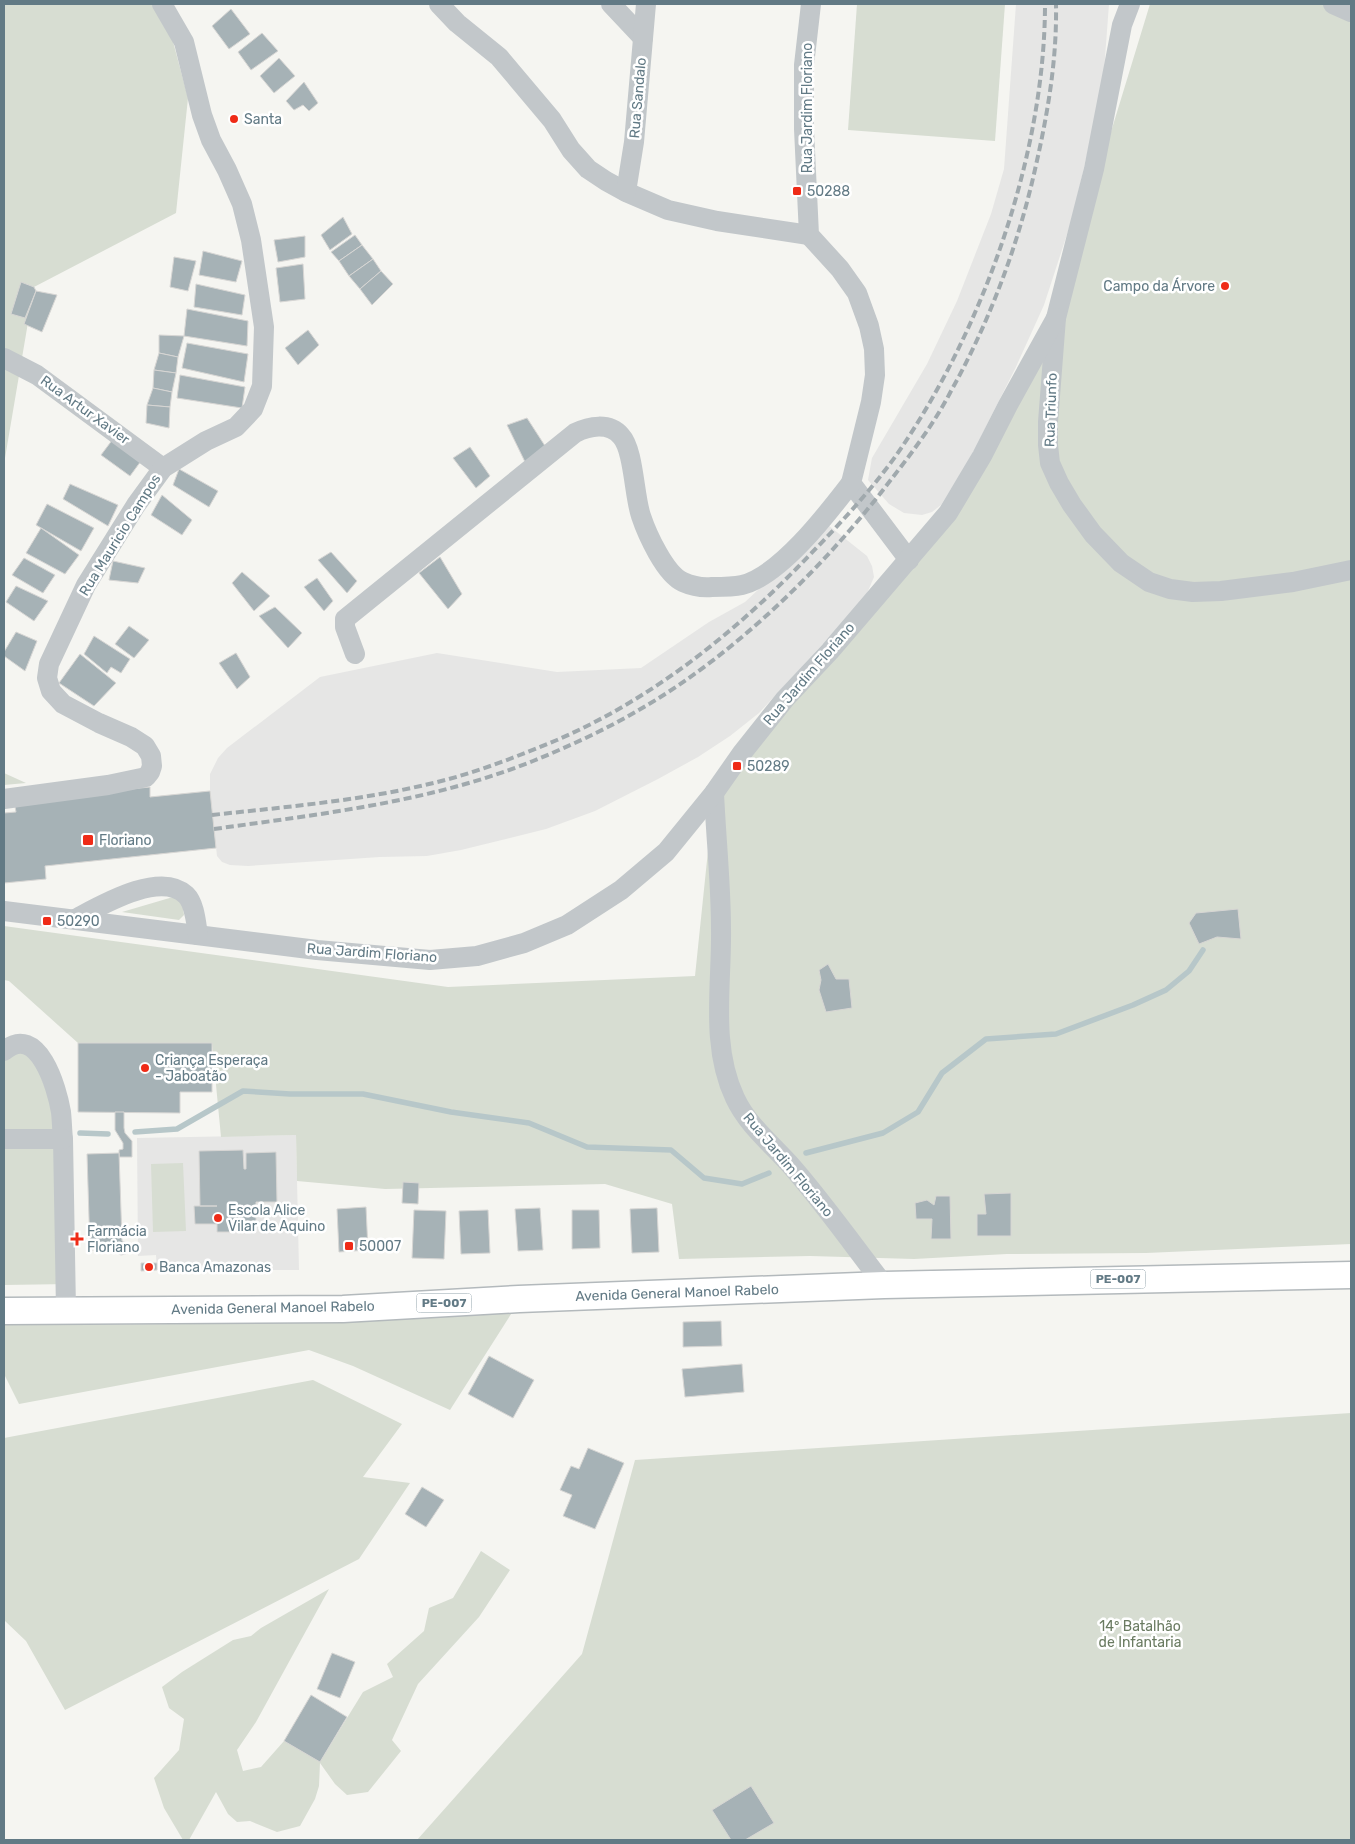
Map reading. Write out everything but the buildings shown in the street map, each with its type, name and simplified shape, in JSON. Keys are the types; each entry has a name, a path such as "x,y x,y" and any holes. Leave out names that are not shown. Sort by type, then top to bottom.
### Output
{"main road":[{"name":"Avenida General Manoel Rabelo","path":"4,1311 343,1309 519,1299 884,1284 1351,1275"}],"street":[{"name":"Rua Mauricio Campos","path":"4,799 108,785 146,777 150,772 152,766 151,756 145,746 131,737 99,723 64,704 51,691 47,678 49,664 86,585 136,505 163,468 206,441 236,427 253,409 262,386 264,327 251,240 242,204 211,140 202,115 184,42 162,4"},
{"path":"355,654 345,627 345,618 575,433 586,428 600,426 612,429 621,436 626,447 641,515 665,565 681,581 700,588 744,584 765,573 793,551 851,483 871,402 875,375 874,349 869,326 857,293 840,269 809,235 717,221 668,210 626,192 588,168 571,150 552,120 529,91 499,57 457,23 439,4"},
{"path":"611,4 643,38"},
{"name":"Rua Sandalo","path":"626,192 633,150 646,4"},
{"name":"Rua Jardim Floriano","path":"809,235 804,120 804,64 811,4"},
{"name":"Rua Triunfo","path":"1130,4 1122,25 1094,168 1056,318 1048,422 1050,463 1072,505 1093,534 1121,562 1149,582 1170,589 1193,592 1256,587 1351,570"},
{"path":"1333,4 1351,12"},
{"name":"Rua Jardim Floriano","path":"4,911 375,956 430,960 477,956 524,943 567,925 622,890 666,852 714,793 742,753 785,699 830,651 948,513 982,456 1056,318"},
{"name":"Rua Artur Xavier","path":"4,358 37,375 163,468"},
{"path":"851,483 909,560"},
{"name":"Rua Jardim Floriano","path":"714,793 721,928 719,1004 721,1038 726,1071 735,1099 750,1122 792,1167 884,1284"},
{"path":"75,919 147,887 169,887 186,895 193,911 198,935"},
{"path":"4,1051 12,1045 25,1044 32,1047 42,1059 58,1096 63,1139 66,1310"},
{"path":"4,1139 63,1139"}],"shaded area":[{"path":"1016,4 1109,4 1104,71 1092,133 1072,219 1044,305 1015,369 969,460 941,505 932,512 922,515 904,513 889,504 868,480 872,458 927,364 957,301 991,214 1004,169"},
{"path":"828,525 867,556 872,566 874,577 865,598 759,713 730,736 698,757 658,779 595,811 546,829 461,850 427,856 380,857 248,866 230,865 222,862 217,856 210,774 218,758 227,748 320,677 437,653 557,672 641,668 709,622 745,602"},
{"name":"Escola Alice Vilar de Aquino","path":"296,1135 299,1270 157,1270 156,1255 138,1256 137,1138"}],"green space":[{"path":"4,4 163,4 188,98 176,213 34,287 4,464"},
{"path":"857,4 1005,4 995,141 848,130"},
{"path":"1150,4 1331,4 1351,23 1351,1244 1146,1253 1007,1254 914,1259 810,1256 679,1259 672,1204 605,1184 385,1189 297,1181 296,1135 221,1137 212,1043 78,1043 9,981 4,980 4,926 448,987 695,976 714,793 970,476 1067,276"},
{"path":"4,773 26,783 4,785"},
{"path":"173,897 182,902 184,915 179,920 122,912"},
{"path":"29,1046 65,1139 69,1284 4,1285 4,1053"},
{"path":"183,1163 186,1231 153,1232 151,1164"},
{"path":"513,1311 450,1410 353,1366 309,1350 19,1404 4,1374 4,1325 323,1321 450,1316"},
{"path":"313,1380 402,1424 363,1477 410,1483 359,1559 65,1710 26,1641 4,1618 4,1438"},
{"name":"14° Batalhão de Infantaria","path":"1351,1413 1351,1840 417,1840 582,1654 635,1460"},
{"path":"481,1551 510,1570 479,1617 418,1684 392,1740 401,1751 368,1792 347,1795 335,1784 320,1763 319,1786 315,1799 300,1826 277,1832 250,1821 237,1822 228,1814 216,1792 189,1840 183,1840 164,1808 154,1778 179,1750 184,1719 169,1708 162,1687 233,1640 251,1636 261,1628 329,1589 256,1722 237,1750 243,1771 261,1767 284,1741 320,1762 363,1692 393,1677 387,1664 424,1631 429,1608 453,1598"}],"waterway":[{"path":"806,1153 883,1133 918,1112 942,1073 986,1039 1056,1034 1133,1005 1166,990 1189,971 1203,950"},
{"path":"135,1132 177,1129 243,1091 290,1094 363,1094 451,1112 529,1123 587,1147 671,1150 704,1178 742,1184 769,1173"},
{"path":"80,1133 108,1134"}],"railway":[{"path":"212,815 321,803 402,790 494,765 557,740 623,706 685,666 743,619 797,568 860,500 895,457 926,408 955,355 981,299 1003,241 1034,121 1042,62 1045,4"},
{"path":"214,829 335,812 415,797 455,787 533,761 617,722 679,685 747,633 779,604 840,541 909,457 945,402 991,309 1012,252 1036,165 1051,85 1055,45 1056,4"}],"place":[{"name":"Santa","path":"234,119"},
{"name":"50288","path":"797,191"},
{"name":"Campo da Árvore","path":"1225,286"},
{"name":"50289","path":"737,766"},
{"name":"Floriano","path":"88,840"},
{"name":"50290","path":"47,921"},
{"name":"Criança Esperaça - Jaboatão","path":"145,1068"},
{"name":"Escola Alice Vilar de Aquino","path":"218,1218"},
{"name":"Farmácia Floriano","path":"77,1239"},
{"name":"50007","path":"349,1246"},
{"name":"Banca Amazonas","path":"149,1267"}]}
